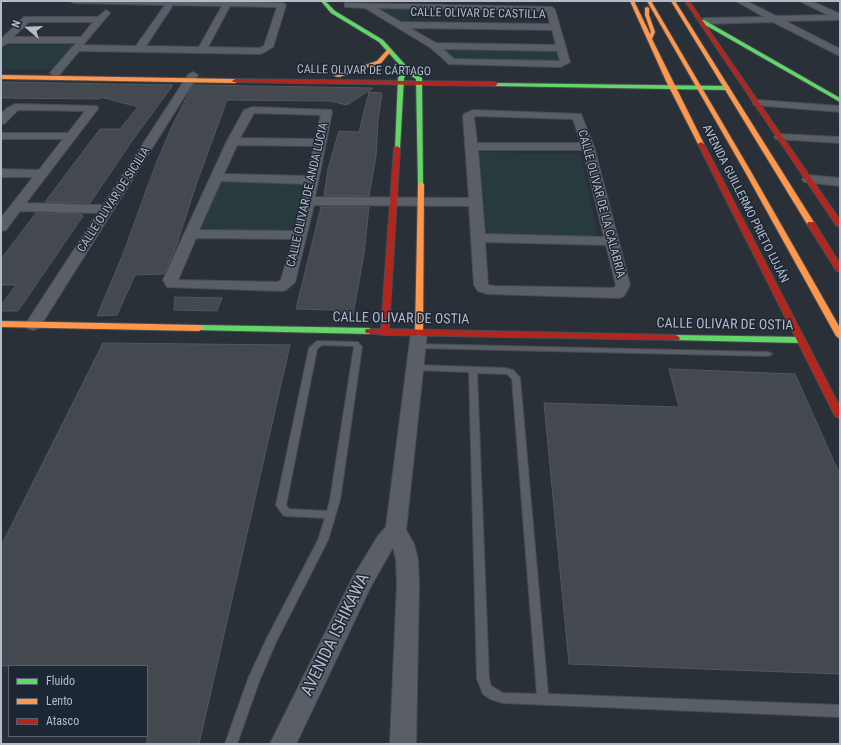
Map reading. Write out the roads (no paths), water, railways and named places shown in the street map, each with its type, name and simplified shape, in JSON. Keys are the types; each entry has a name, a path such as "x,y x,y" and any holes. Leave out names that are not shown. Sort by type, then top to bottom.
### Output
{"street":[{"path":"74,1 282,5 268,47 256,51 76,48"},
{"path":"55,73 116,1"},
{"path":"323,1 333,12 381,41 406,70 419,81 421,199 417,350 396,530 403,544 407,560 408,584 402,744"},
{"name":"AVENIDA GUILLERMO PRIETO LUJÁN","path":"632,1 671,85 840,416"},
{"path":"649,1 647,15 653,32 650,39"},
{"name":"AVENIDA GUILLERMO PRIETO LUJÁN","path":"649,1 699,85 840,336"},
{"path":"673,1 840,270"},
{"path":"687,1 840,224"},
{"path":"740,1 840,54"},
{"path":"804,1 840,17"},
{"path":"139,49 171,3"},
{"path":"202,50 228,3"},
{"path":"348,5 546,8 551,10 565,62 563,64 452,62 434,46 366,6"},
{"path":"700,46 697,26 702,21 840,17"},
{"path":"3,42 27,19 101,20"},
{"path":"702,21 840,100"},
{"name":"CALLE OLIVAR DE CASTILLA","path":"399,25 556,27"},
{"path":"3,42 84,40"},
{"path":"434,46 562,48"},
{"path":"336,77 354,72 379,62 386,57 390,50"},
{"path":"513,64 515,82"},
{"path":"524,64 526,82"},
{"path":"386,332 401,81 406,70"},
{"name":"CALLE OLIVAR DE CÁRTAGO","path":"1,72 192,77 725,86"},
{"name":"CALLE OLIVAR DE CÁRTAGO","path":"1,77 336,77 401,81"},
{"name":"CALLE OLIVAR DE SICILIA","path":"33,325 192,77"},
{"path":"758,103 840,109"},
{"path":"1,121 11,110 16,107 93,108 1,227"},
{"name":"CALLE OLIVAR DE ANDA LUCIA","path":"253,110 326,111 301,235 288,282 284,286 172,284 170,280 233,142 248,112 253,110"},
{"name":"CALLE OLIVAR DE LA CALABRIA","path":"473,113 575,116 588,147 623,285 619,293 487,290 481,285 474,199 472,146 468,116 473,113"},
{"path":"1,136 72,136"},
{"path":"780,137 840,140"},
{"path":"233,142 320,143"},
{"path":"472,146 588,147"},
{"path":"1,173 43,174"},
{"path":"217,177 313,180"},
{"path":"808,179 840,182"},
{"path":"309,198 474,199"},
{"path":"20,203 111,205"},
{"path":"191,234 301,235"},
{"path":"478,238 612,241"},
{"name":"CALLE OLIVAR DE OSTIA","path":"1,324 386,332 417,350 800,340"},
{"name":"AVENIDA ISHIKAWA","path":"283,744 367,572 385,542 396,530"}],"lane":[{"path":"231,744 254,679 271,640 323,540 331,515 335,500 358,347 355,344 320,343 313,348 281,506 286,512 331,515"},
{"path":"417,350 768,354"},
{"path":"417,350 473,369 510,372 516,378 543,700"},
{"path":"473,369 483,679 487,690 494,695 503,698 840,711"}]}
